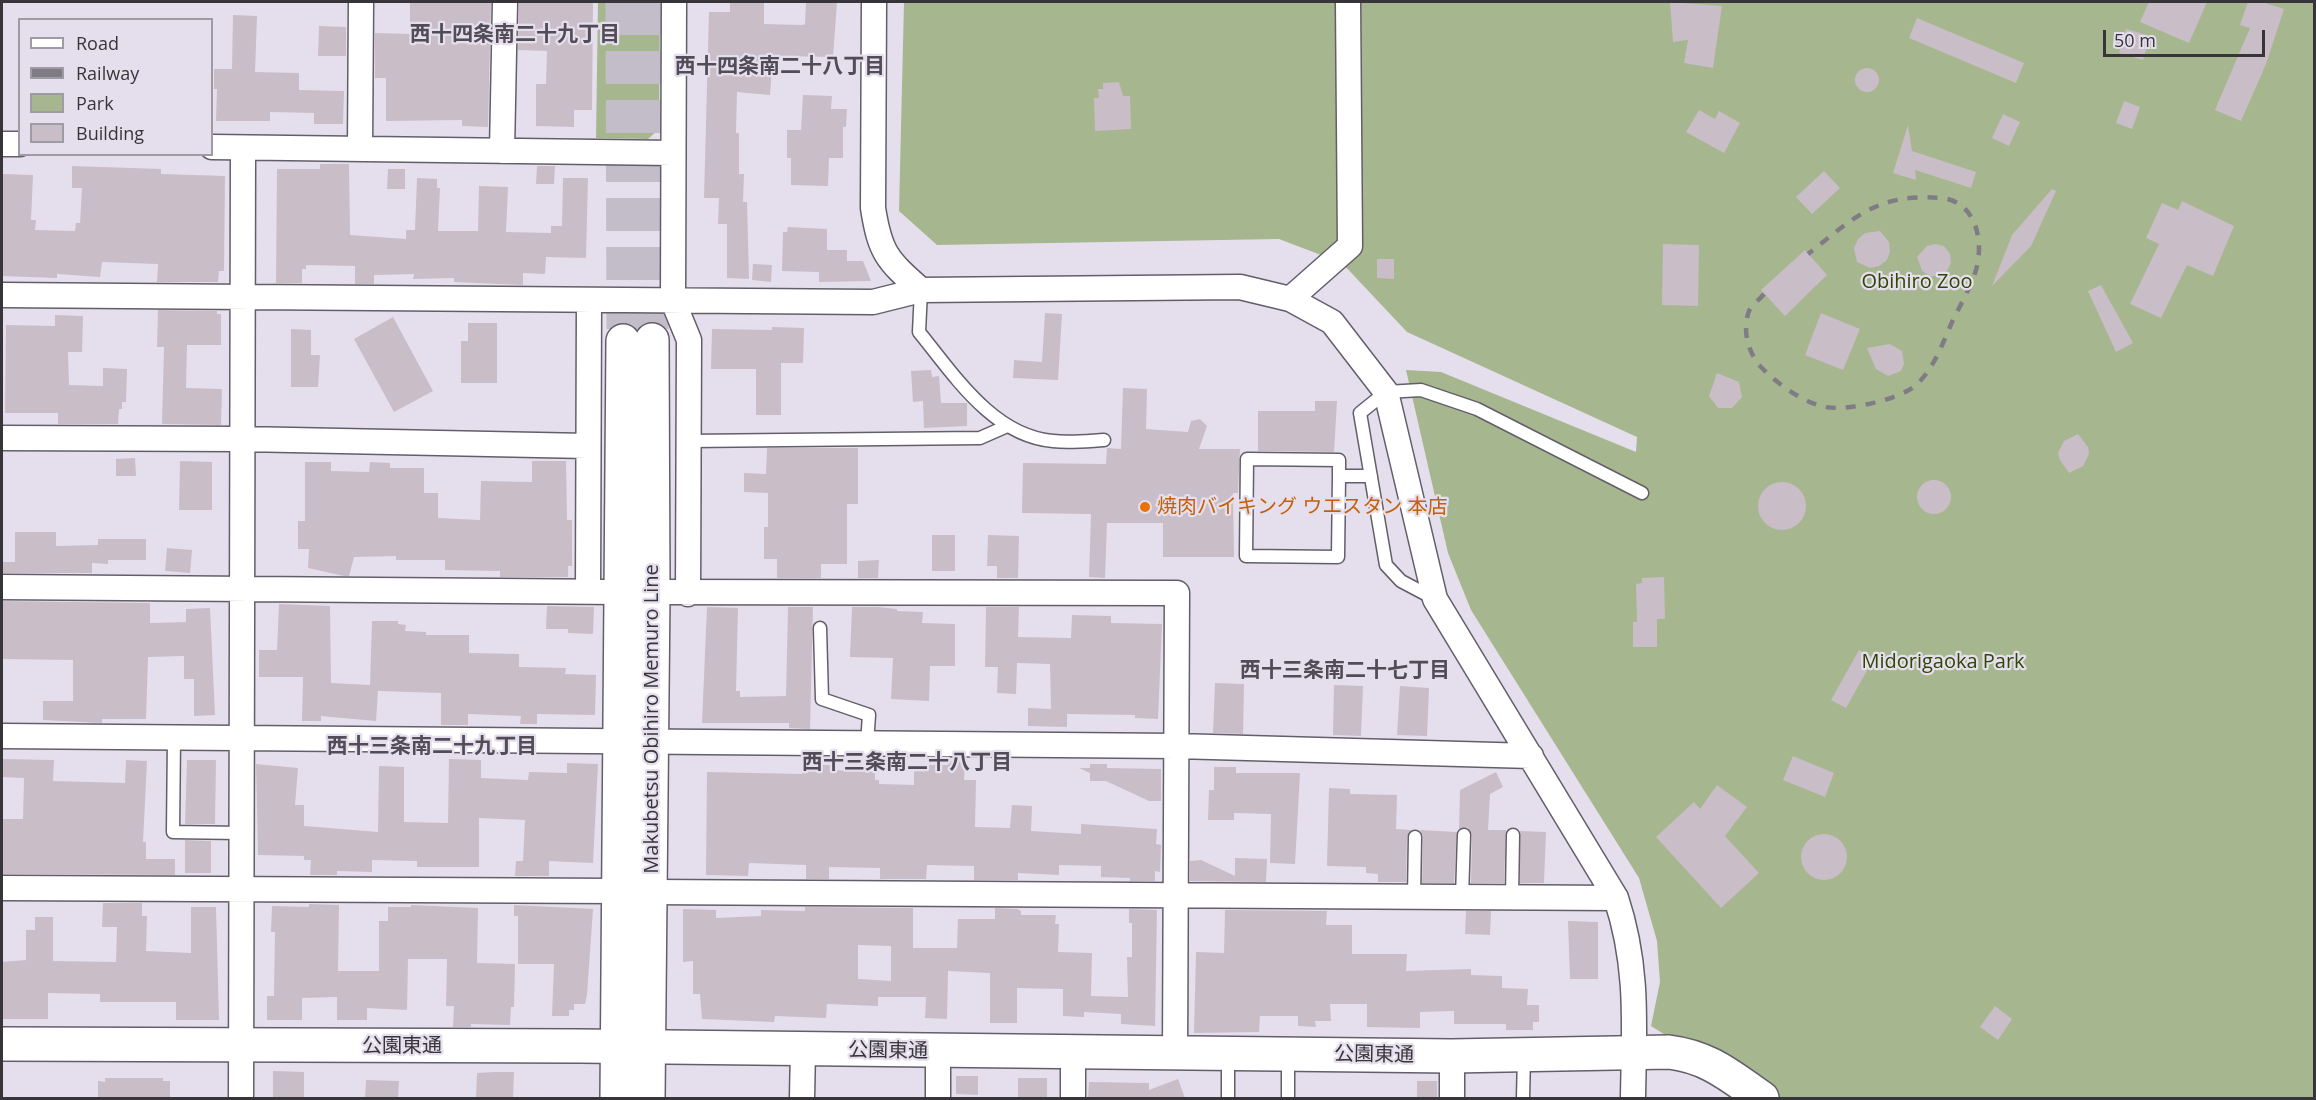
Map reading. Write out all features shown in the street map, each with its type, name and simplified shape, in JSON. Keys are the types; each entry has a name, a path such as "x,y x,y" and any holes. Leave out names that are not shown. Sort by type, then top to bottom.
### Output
{"street":[{"path":"360,148 361,2"},
{"path":"502,151 505,2"},
{"path":"674,2 673,301 689,340 688,594"},
{"path":"874,2 873,208 878,239 886,257 921,290"},
{"path":"1290,299 1350,246 1348,2"},
{"path":"2,144 18,144"},
{"path":"213,147 673,153"},
{"path":"241,1098 240,588 243,147"},
{"path":"2,296 873,302 921,290 1240,287 1290,299 1332,322 1386,392 1435,599 1616,898 1628,935 1633,978 1636,1019 1633,1098"},
{"path":"588,591 589,301"},
{"name":"Makubetsu Obihiro Memuro Line","path":"617,1098 633,1048 651,892 653,743 638,592 637,341"},
{"path":"2,438 242,439 587,446"},
{"path":"2,587 588,591 688,594 1177,593 1175,1053"},
{"name":"Makubetsu Obihiro Memuro Line","path":"638,592 621,742 618,891 633,1048 648,1098"},
{"path":"2,736 1176,746 1531,756"},
{"path":"2,888 618,891"},
{"path":"651,892 1616,898"},
{"name":"公園東通","path":"2,1044 1452,1056 1669,1052 1692,1055 1711,1063 1762,1098"},
{"path":"802,1098 803,1049"},
{"path":"938,1052 938,1098"},
{"path":"1073,1052 1073,1098"},
{"path":"1452,1056 1452,1098"}],"lane":[{"path":"921,290 920,332 957,378 1005,427 1051,441 1104,440"},
{"path":"1435,599 1401,581 1386,565 1360,413 1386,392 1421,390 1478,409 1641,493"},
{"path":"689,441 980,438 1005,427"},
{"path":"1247,459 1339,460 1339,476 1338,557 1246,556 1247,459"},
{"path":"1339,476 1371,476"},
{"path":"820,628 822,699 869,715 867,744"},
{"path":"174,738 173,832 240,833"},
{"path":"1462,897 1464,835"},
{"path":"1512,897 1513,835"},
{"path":"1414,896 1415,837"},
{"path":"1227,1098 1228,1053"},
{"path":"1288,1054 1288,1098"},
{"path":"1524,1055 1524,1098"}],"green space":[{"path":"598,2 660,2 659,129 648,139 596,138"},
{"name":"Midorigaoka Park","path":"904,2 2314,2 2314,1098 1766,1098 1651,1026 1660,982 1657,941 1639,878 1471,610 1448,553 1406,370 1441,372 1636,452 1637,437 1407,332 1342,263 1279,239 937,245 899,211"}],"building":[{"path":"410,2 491,2 488,127 462,126 462,120 386,121 386,78 375,78 375,33 410,34"},
{"path":"519,2 593,2 592,110 574,110 574,127 536,126 536,84 546,84 547,51 518,50"},
{"path":"730,2 764,2 764,24 802,25 805,24 806,2 837,2 833,57 773,56 770,95 737,92 736,133 739,133 739,174 744,174 743,202 747,202 749,279 727,278 727,224 718,224 719,198 704,198 709,12 730,12"},
{"path":"1670,2 1722,6 1713,68 1684,63 1688,40 1673,42"},
{"path":"2149,2 2207,2 2189,43 2140,22"},
{"path":"2248,2 2262,2 2284,9 2266,64 2241,121 2215,110 2250,28 2240,25"},
{"path":"233,15 257,16 255,72 299,73 299,90 344,91 343,124 314,124 314,113 270,112 270,121 216,121 217,89 214,89 214,69 232,69"},
{"path":"1917,18 2024,63 2016,83 1909,38"},
{"path":"319,26 346,27 346,56 318,56"},
{"path":"2126,29 2150,36 2143,60 2119,53"},
{"path":"1867,68 1872,69 1878,75 1878,85 1872,91 1867,92 1862,91 1856,85 1855,80 1856,75 1862,69"},
{"path":"1119,82 1123,96 1130,96 1131,129 1095,131 1094,98 1099,98 1098,89 1103,89 1103,83"},
{"path":"803,95 832,96 831,109 847,109 846,127 843,127 843,158 829,158 828,186 791,185 791,158 787,158 787,130 801,130"},
{"path":"2124,101 2140,107 2132,129 2116,123"},
{"path":"1699,110 1715,119 1719,111 1740,123 1724,153 1686,132"},
{"path":"2003,114 2020,122 2009,146 1992,138"},
{"path":"1908,125 1912,151 1976,172 1971,188 1915,170 1916,180 1893,173"},
{"path":"320,164 349,164 350,235 406,239 406,230 415,230 417,178 437,179 437,188 440,188 438,231 478,231 479,186 508,187 506,232 551,233 551,226 562,226 563,178 588,178 586,258 546,257 545,274 523,273 523,285 454,282 454,278 413,279 414,274 374,275 374,284 355,284 355,266 306,265 306,269 302,269 302,283 276,283 277,169 320,169"},
{"path":"72,166 161,169 161,174 225,176 224,271 219,271 218,282 157,282 158,264 102,262 100,277 57,274 57,278 2,276 2,174 33,175 31,220 36,220 35,230 75,231 76,223 80,223 82,188 72,188"},
{"path":"537,166 555,166 554,184 536,184"},
{"path":"388,169 405,169 405,189 387,189"},
{"path":"1824,171 1840,188 1812,214 1796,197"},
{"path":"2052,189 2056,191 2031,246 1992,286 2012,235"},
{"path":"2182,201 2234,226 2213,276 2187,265 2161,318 2130,304 2159,244 2146,238 2162,203 2178,210"},
{"path":"788,227 827,229 827,250 847,250 847,261 863,261 871,281 819,282 819,272 782,271 783,232 787,232"},
{"path":"1880,231 1889,242 1890,252 1887,260 1879,266 1870,268 1857,262 1854,248 1858,239 1865,233"},
{"path":"1663,244 1699,245 1698,306 1662,305"},
{"path":"1935,244 1944,246 1950,254 1951,263 1947,271 1939,276 1930,276 1922,271 1917,257 1927,246"},
{"path":"1805,250 1827,275 1785,316 1761,290"},
{"path":"1377,259 1394,259 1394,279 1377,278"},
{"path":"753,264 772,265 771,282 752,280"},
{"path":"2101,285 2133,343 2116,352 2088,291"},
{"path":"158,310 217,311 217,314 221,314 221,345 187,345 186,388 222,389 221,425 162,424 164,347 157,347"},
{"path":"1045,313 1062,314 1058,380 1013,378 1014,360 1042,362"},
{"path":"1821,313 1860,329 1843,370 1805,355"},
{"path":"55,315 83,316 82,352 68,352 69,385 103,386 103,368 127,369 126,402 122,402 122,409 119,409 118,424 58,424 58,413 5,413 6,325 55,326"},
{"path":"393,317 433,391 394,412 354,339"},
{"path":"468,323 497,323 497,383 461,383 461,341 468,341"},
{"path":"772,327 804,328 803,363 781,363 781,415 756,415 756,369 711,369 712,329 772,330"},
{"path":"291,329 311,330 311,355 320,355 318,387 291,387"},
{"path":"1890,344 1902,351 1904,364 1901,371 1888,376 1876,369 1867,348"},
{"path":"931,370 932,377 939,376 941,403 967,403 967,426 924,428 923,401 913,402 911,371"},
{"path":"1717,373 1739,382 1742,397 1732,408 1718,408 1709,396"},
{"path":"1123,388 1147,389 1146,429 1188,432 1191,421 1200,419 1207,426 1199,449 1240,449 1238,493 1233,493 1234,557 1163,557 1163,523 1107,523 1105,578 1089,577 1091,514 1022,513 1023,463 1106,464 1107,448 1121,449"},
{"path":"1315,401 1337,401 1334,452 1258,451 1258,411 1315,411"},
{"path":"2078,434 2088,447 2089,454 2083,466 2069,473 2058,453 2064,441"},
{"path":"767,448 858,448 858,504 847,504 847,564 821,564 821,578 777,578 777,559 764,559 764,527 768,527 768,493 744,492 744,473 766,474"},
{"path":"135,458 136,476 116,476 116,459"},
{"path":"180,461 212,462 212,510 179,510"},
{"path":"532,461 566,461 567,520 572,520 572,566 568,566 568,577 500,577 500,571 445,570 445,560 396,560 396,556 354,557 349,576 344,576 308,568 309,549 298,549 298,521 305,521 305,462 331,462 331,471 369,472 370,462 390,463 390,468 424,468 424,493 438,493 438,518 480,520 481,481 532,482"},
{"path":"1934,480 1946,485 1951,497 1946,509 1934,514 1922,509 1917,497 1922,485"},
{"path":"1777,482 1787,482 1802,492 1806,506 1802,520 1796,526 1787,530 1777,530 1762,520 1758,511 1758,501 1768,486"},
{"path":"15,532 56,532 56,546 98,545 98,539 146,539 146,560 108,560 108,564 92,563 92,573 2,573 2,562 15,562"},
{"path":"932,535 955,535 955,571 932,571"},
{"path":"988,535 1019,536 1018,578 997,578 997,566 987,566"},
{"path":"167,548 192,550 190,573 165,571"},
{"path":"879,560 878,578 858,578 858,561"},
{"path":"1664,577 1665,619 1657,619 1657,647 1633,647 1633,622 1637,622 1636,584 1642,583 1642,578"},
{"path":"2,601 150,603 150,623 186,622 186,609 210,608 215,715 194,716 194,679 184,679 184,656 148,657 146,719 102,719 102,723 43,720 43,701 73,701 73,660 2,659"},
{"path":"279,604 330,606 331,683 370,685 372,621 398,621 398,624 406,625 405,631 426,632 426,635 469,635 469,653 519,654 519,667 566,668 565,674 596,675 595,715 537,714 537,724 520,724 521,716 468,714 468,725 441,725 441,693 378,691 376,721 321,716 321,721 302,721 303,677 259,677 259,650 277,650"},
{"path":"547,606 594,607 593,634 568,633 568,629 546,629"},
{"path":"707,607 738,608 736,691 740,691 740,697 786,696 788,607 813,607 810,729 789,728 789,723 702,723"},
{"path":"852,607 878,607 897,609 897,611 923,612 922,623 955,624 955,666 930,666 929,701 891,699 893,658 850,657"},
{"path":"986,607 1019,607 1018,637 1071,638 1072,615 1111,616 1111,623 1162,624 1158,719 1135,718 1135,715 1067,714 1067,727 1028,726 1028,708 1051,709 1050,664 1017,663 1016,694 997,693 998,667 985,667"},
{"path":"1859,650 1874,658 1846,708 1831,700"},
{"path":"1215,683 1244,684 1243,734 1213,733"},
{"path":"1334,685 1363,686 1361,736 1333,735"},
{"path":"1400,686 1429,688 1427,736 1397,735"},
{"path":"1793,756 1834,773 1825,797 1783,780"},
{"path":"2,759 54,760 53,781 125,783 126,760 147,761 143,842 146,842 146,859 175,859 175,875 2,874 2,819 23,819 24,778 2,777"},
{"path":"449,759 481,760 481,778 528,780 529,772 567,773 567,763 598,764 593,863 549,861 549,876 515,876 516,861 523,861 525,820 479,818 479,867 417,867 417,861 372,860 372,872 337,871 337,875 310,875 311,860 304,860 304,856 258,855 256,764 298,768 295,805 304,805 304,826 378,832 379,766 404,767 404,822 448,823"},
{"path":"187,760 216,760 215,824 185,824"},
{"path":"949,761 965,762 964,780 976,780 975,827 1010,828 1012,805 1032,806 1031,831 1081,834 1081,824 1157,829 1156,844 1161,845 1160,872 1155,871 1155,881 1130,881 1130,878 1101,877 1101,866 1059,865 1059,875 1018,873 1018,880 974,880 974,866 927,865 926,879 880,879 880,868 829,867 829,879 806,879 806,865 749,863 748,876 706,875 707,772 802,774 803,765 830,765 830,770 875,772 875,780 879,780 879,784 914,785 914,765 948,765"},
{"path":"1090,764 1107,764 1107,768 1161,769 1161,801 1149,801 1106,781 1090,781 1090,773 1079,768 1090,768"},
{"path":"1214,767 1236,767 1236,773 1300,773 1295,864 1270,863 1271,814 1234,813 1234,820 1208,820 1209,790 1214,790"},
{"path":"1496,772 1503,787 1490,794 1488,830 1506,830 1504,883 1471,883 1472,835 1468,828 1459,829 1460,790"},
{"path":"1717,785 1747,807 1725,836 1759,873 1721,908 1656,837 1694,802 1700,809"},
{"path":"1329,788 1350,789 1350,794 1397,795 1396,829 1411,830 1407,837 1406,882 1378,882 1378,874 1366,873 1366,867 1327,866"},
{"path":"1420,830 1457,832 1454,883 1422,883 1423,837"},
{"path":"1520,831 1546,832 1544,883 1520,883"},
{"path":"1824,834 1833,835 1841,840 1846,848 1846,866 1841,874 1833,879 1824,880 1815,879 1807,874 1802,866 1801,857 1802,848 1807,840 1815,835"},
{"path":"185,840 211,841 211,873 185,873"},
{"path":"1235,858 1267,859 1266,882 1190,881 1190,861 1201,860 1235,876"},
{"path":"103,903 142,903 142,916 147,916 146,951 191,953 191,907 216,907 219,1020 176,1020 176,1002 100,1002 100,994 48,993 48,1019 2,1019 2,962 26,960 26,930 35,930 35,917 53,917 53,961 116,962 117,927 102,927"},
{"path":"309,904 339,905 338,971 379,971 379,921 388,921 388,907 411,907 411,905 478,908 477,963 515,964 514,1007 511,1007 510,1025 471,1024 471,1027 453,1027 454,1006 446,1006 447,959 408,959 407,1010 367,1008 367,1020 337,1020 337,997 302,998 302,1020 267,1020 267,996 274,996 275,932 271,932 272,906 309,907"},
{"path":"514,905 593,909 585,1004 574,1004 574,1010 569,1010 569,1016 552,1016 554,964 518,964 518,916 514,916"},
{"path":"805,907 913,908 913,948 957,948 958,919 995,919 995,908 1017,909 1021,911 1021,915 1056,915 1055,924 1059,924 1058,952 1092,953 1091,996 1128,997 1127,957 1132,957 1132,923 1129,923 1129,909 1157,910 1155,1026 1121,1024 1121,1014 1084,1012 1084,1017 1063,1016 1063,989 1017,988 1017,1023 990,1023 990,973 948,971 947,1019 925,1018 926,997 878,997 878,1006 827,1004 826,1018 775,1016 774,1022 702,1019 700,994 693,994 693,961 683,962 683,909 716,910 716,918 761,916 761,910 805,911","holes":["858,945 891,946 891,981 858,979"]},
{"path":"1225,910 1327,911 1326,925 1352,925 1352,954 1407,954 1406,971 1471,969 1471,975 1502,976 1502,988 1528,989 1527,1005 1539,1005 1539,1022 1533,1022 1533,1030 1506,1030 1506,1024 1454,1024 1454,1011 1420,1012 1420,1028 1367,1027 1367,1004 1330,1004 1331,1021 1315,1021 1316,1027 1298,1026 1298,1016 1260,1016 1259,1032 1194,1033 1196,952 1224,953"},
{"path":"1466,911 1491,911 1490,935 1465,934"},
{"path":"1568,921 1598,922 1598,979 1570,979"},
{"path":"1995,1006 2012,1019 1998,1040 1980,1027"},
{"path":"273,1071 304,1072 304,1098 273,1098"},
{"path":"514,1072 513,1098 476,1098 477,1073"},
{"path":"956,1076 978,1076 978,1095 956,1094"},
{"path":"105,1078 163,1078 163,1081 170,1081 170,1098 98,1098 98,1081 105,1082"},
{"path":"1018,1078 1047,1078 1047,1098 1018,1098"},
{"path":"1178,1079 1185,1098 1088,1098 1089,1082 1149,1083 1149,1090"},
{"path":"366,1080 399,1081 398,1098 365,1098"},
{"path":"1417,1081 1437,1081 1437,1098 1417,1098"}],"tunnel":[{"path":"622,2 623,341"},
{"path":"651,2 652,340"}],"railway":[{"path":"1764,294 1749,311 1746,326 1749,347 1760,366 1790,391 1807,401 1835,408 1859,406 1898,395 1916,385 1928,372 1970,286 1978,262 1979,249 1975,226 1963,207 1941,198 1919,197 1900,199 1868,210 1808,254"}],"place":[{"name":"焼肉バイキング ウエスタン 本店","path":"1145,507"}],"district":[{"name":"西十四条南二十九丁目","path":"515,35"},
{"name":"西十四条南二十八丁目","path":"780,67"},
{"name":"西十三条南二十七丁目","path":"1345,671"},
{"name":"西十三条南二十九丁目","path":"432,747"},
{"name":"西十三条南二十八丁目","path":"907,763"}],"park label":[{"name":"Obihiro Zoo","path":"1917,282"}]}
